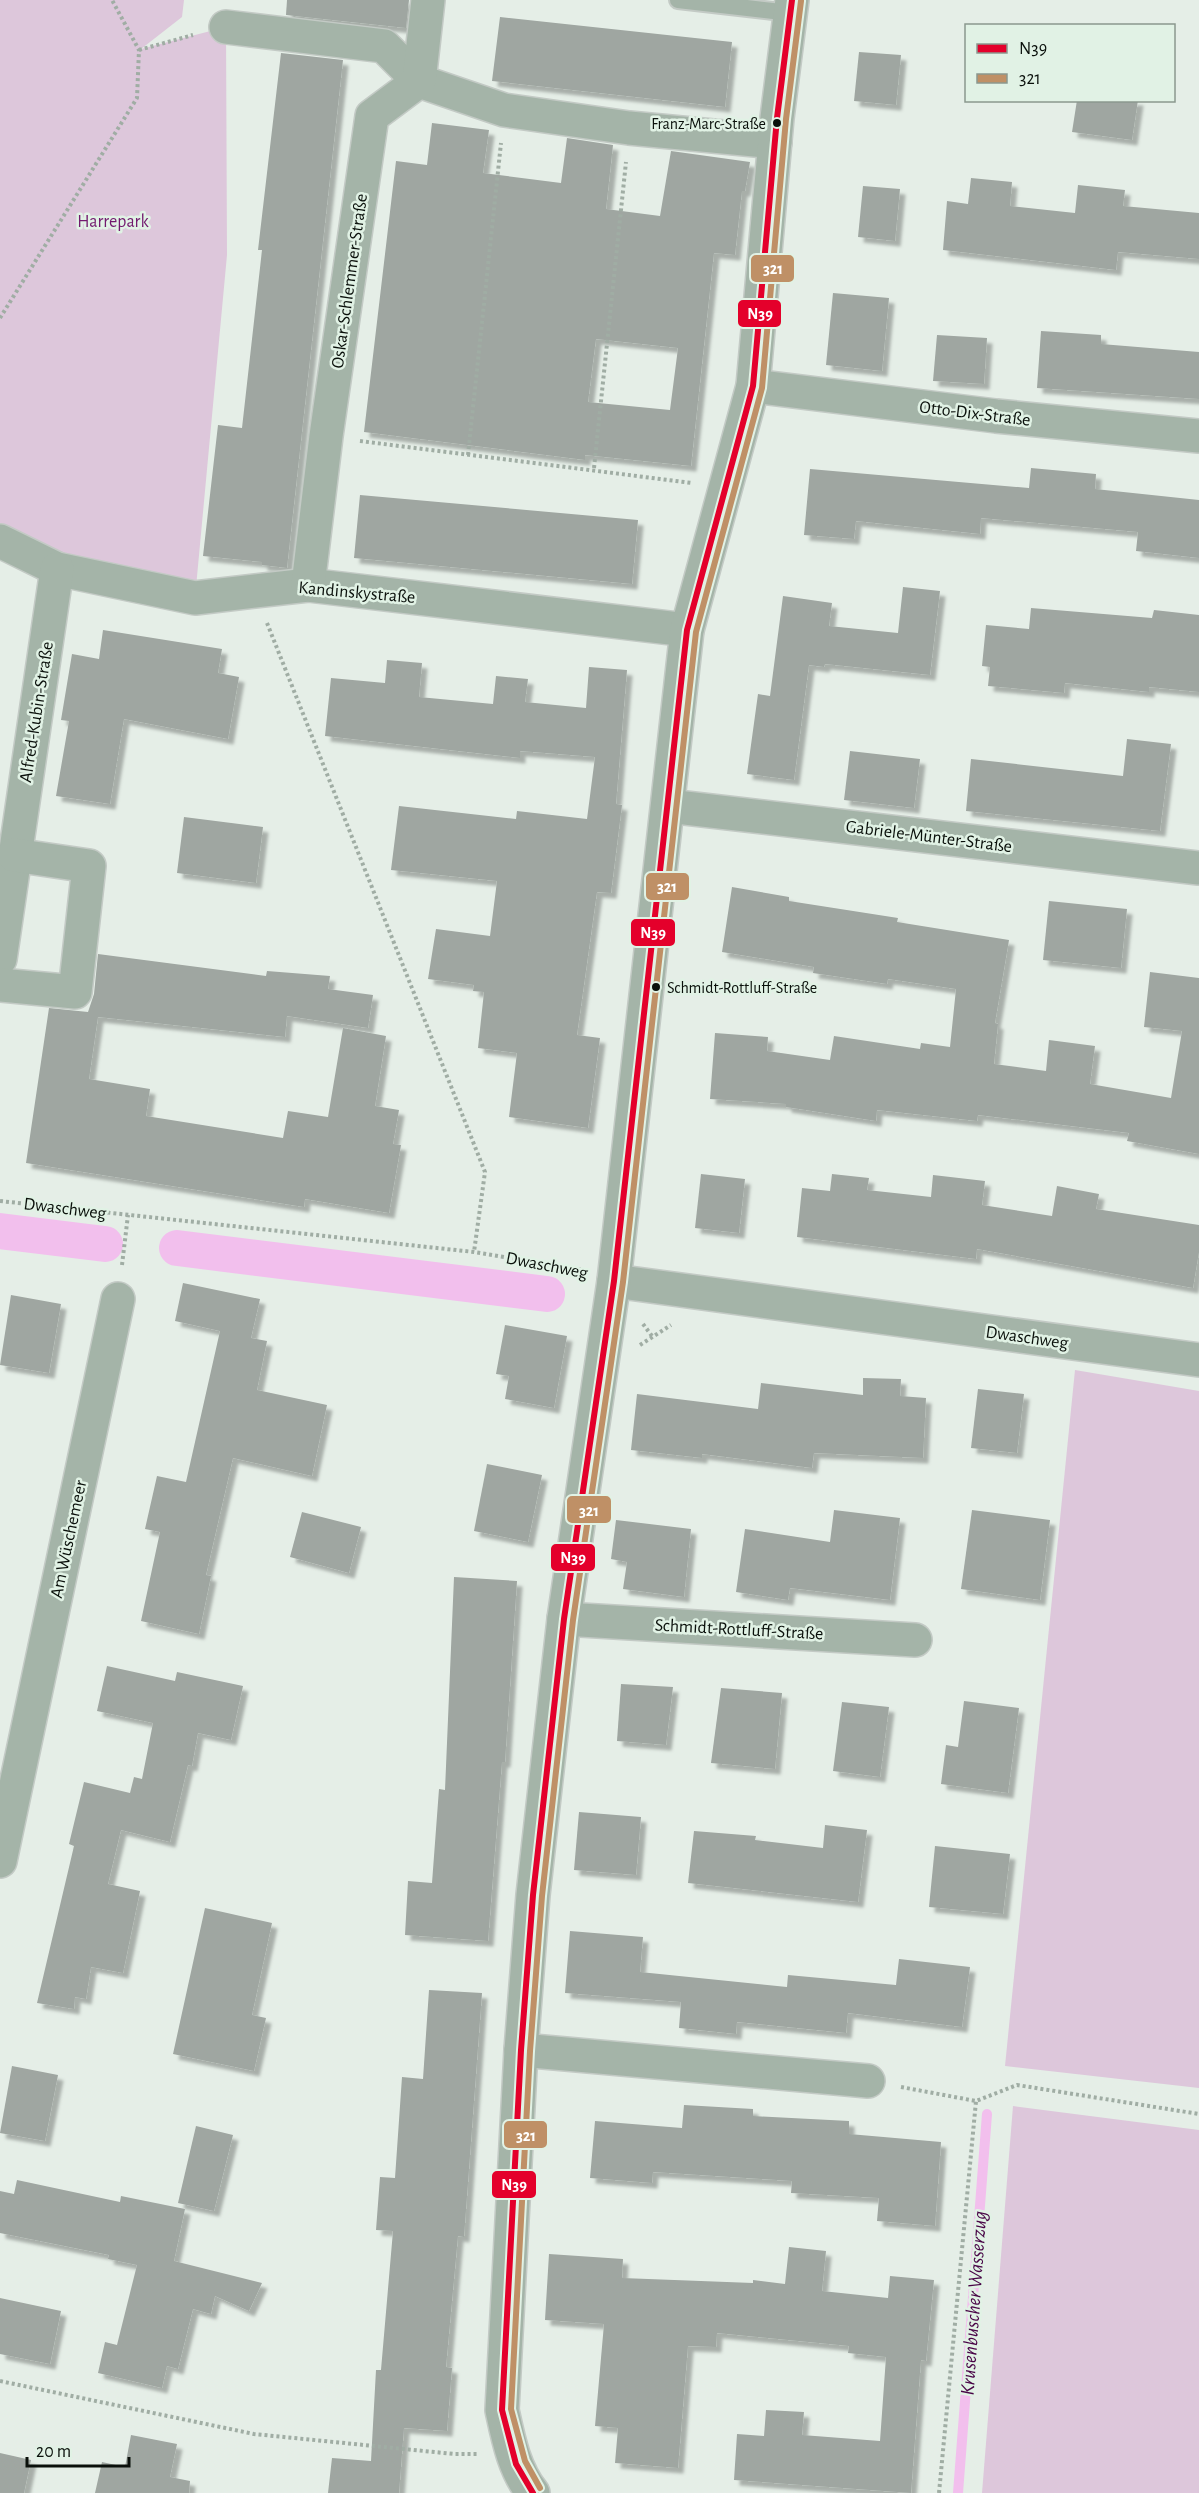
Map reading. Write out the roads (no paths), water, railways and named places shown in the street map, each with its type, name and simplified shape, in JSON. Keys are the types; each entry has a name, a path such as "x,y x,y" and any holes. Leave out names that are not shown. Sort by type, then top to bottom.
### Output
{"street":[{"path":"419,81 428,0"},
{"path":"530,2492 520,2474 502,2410 521,2050 533,1895 564,1619 614,1281 687,630 753,386 791,6"},
{"path":"226,27 384,46 419,81 504,110 629,128 776,142"},
{"name":"Oskar-Schlemmer-Straße","path":"308,585 326,436 372,116 419,81"},
{"name":"Otto-Dix-Straße","path":"753,386 996,416 1199,436"},
{"name":"Kandinskystraße","path":"0,541 57,569 195,598 308,585 687,630"},
{"name":"Alfred-Kubin-Straße","path":"0,959 57,569"},
{"name":"Gabriele-Münter-Straße","path":"668,806 1196,873"},
{"path":"0,985 75,992 89,866 14,855"},
{"name":"Dwaschweg","path":"614,1281 1199,1360"},
{"name":"Am Wüschemeer","path":"0,1861 118,1299"},
{"name":"Schmidt-Rottluff-Straße","path":"564,1619 915,1640"},
{"path":"521,2050 868,2081"}],"lane":[{"path":"678,0 791,6"}],"waterway":[{"path":"0,1231 105,1244"},
{"path":"177,1248 547,1294"},
{"name":"Krusenbuscher Wasserzug","path":"958,2493 987,2114"}],"place":[{"name":"Franz-Marc-Straße","path":"777,123"},
{"name":"Schmidt-Rottluff-Straße","path":"656,987"}],"park label":[{"name":"Harrepark","path":"113,221"}]}
